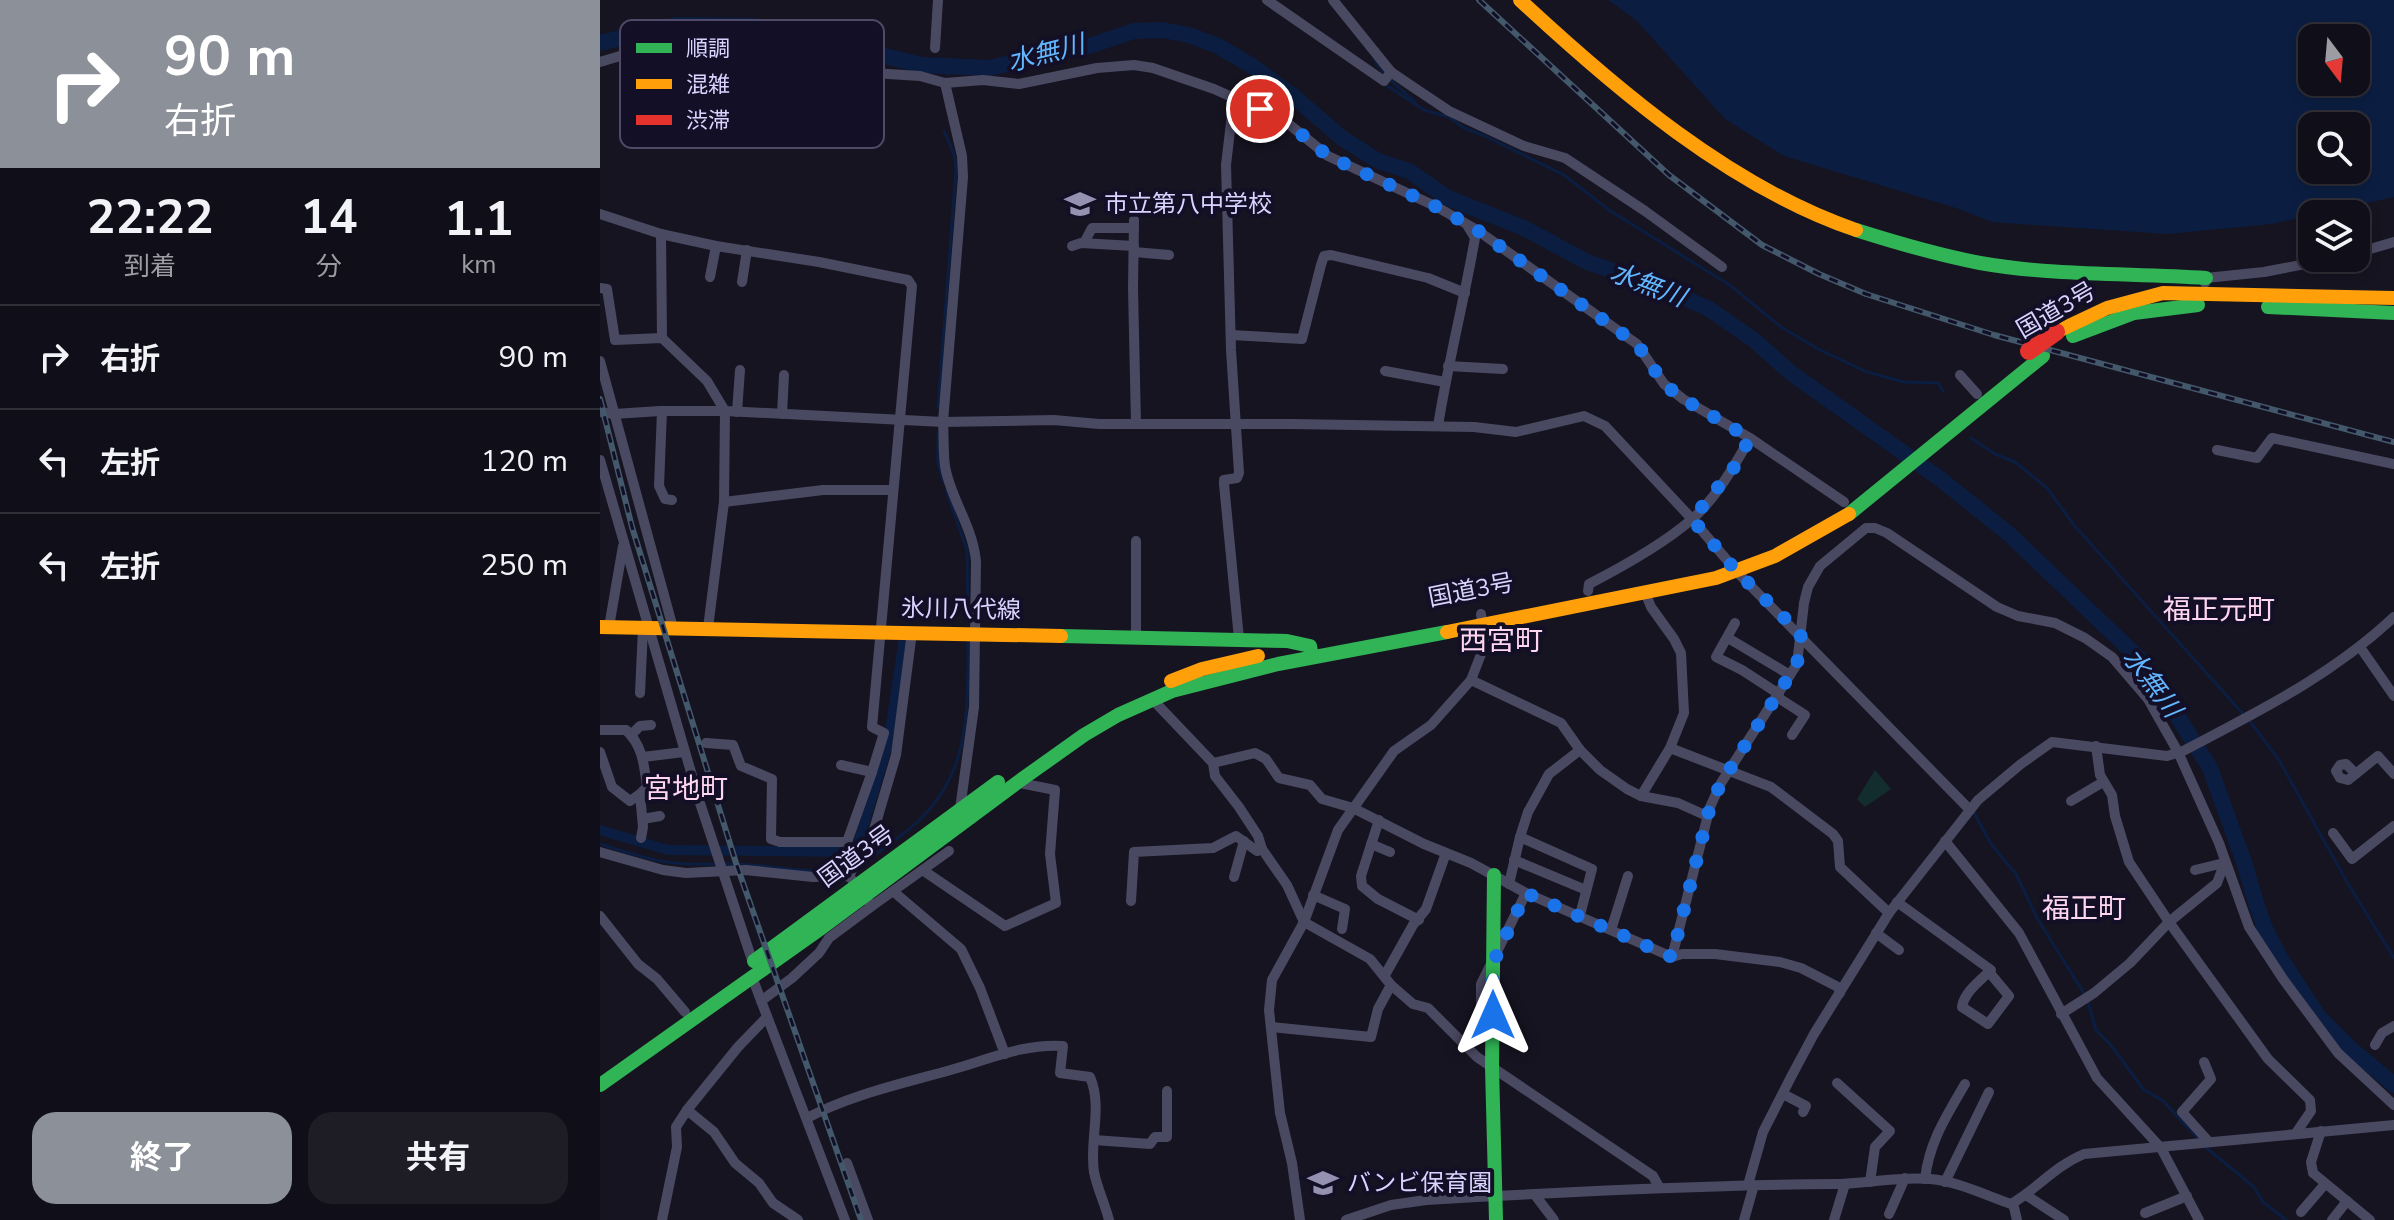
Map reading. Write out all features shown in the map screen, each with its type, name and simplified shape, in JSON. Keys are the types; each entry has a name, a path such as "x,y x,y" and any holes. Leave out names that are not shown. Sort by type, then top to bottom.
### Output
{"main road":[{"path":"1520,0 1616,87 1704,151 1750,181 1877,239 1925,252 2021,268 2204,286"},
{"name":"国道3号","path":"1926,442 1977,394 2101,308 2131,299 2204,286 2369,298 2394,296"},
{"name":"国道3号","path":"2063,334 2148,309 2179,306 2394,313"},
{"name":"国道3号","path":"1482,620 1588,591 1770,560 1816,537 1850,502 2036,353"},
{"name":"国道3号","path":"600,1085 752,970 854,870 960,809 1086,722 1139,694 1202,669 1274,652 1311,652 1695,584 1734,568"},
{"name":"氷川八代線","path":"605,627 1239,639 1274,652"},
{"name":"国道3号","path":"854,870 1018,782 1118,715 1274,652"},
{"path":"1496,1220 1493,963 1501,879"},
{"name":"国道3号","path":"600,1074 685,1012 752,970"}],"street":[{"path":"935,48 938,0"},
{"path":"1267,0 1384,81 1391,72"},
{"path":"1333,0 1391,72 1449,111 1524,146 1565,158 1722,267"},
{"path":"600,62 620,56"},
{"path":"884,74 920,76 945,83 983,80 1019,84 1097,68 1134,65 1153,68 1234,97 1285,121 1328,156 1466,223 1637,344 1664,384 1683,399 1850,502"},
{"path":"945,83 962,156 963,177 943,422 945,468 973,539 976,561 974,707 960,809"},
{"path":"1234,97 1226,165 1239,473 1237,478 1224,480 1224,484 1239,639"},
{"path":"600,214 661,234 908,280 912,286 872,727 884,733 872,772 854,870 829,938 819,953 761,1001"},
{"path":"1438,426 1475,238 1466,223"},
{"path":"1136,424 1134,249 1134,224 1092,228 1078,245 1134,249 1169,255"},
{"path":"661,234 662,338 707,381 725,411 724,502 708,628"},
{"path":"2370,249 2394,242"},
{"path":"710,277 716,246"},
{"path":"742,282 747,250"},
{"path":"1231,335 1302,339 1324,256 1331,255 1428,278 1465,293"},
{"path":"2204,286 2298,265"},
{"path":"600,288 607,289 615,340 662,338"},
{"path":"600,361 673,628"},
{"path":"1448,366 1503,369"},
{"path":"737,412 740,370"},
{"path":"1385,371 1445,382"},
{"path":"782,414 784,375"},
{"path":"1960,375 1977,394"},
{"path":"662,411 659,486 665,499 672,500"},
{"path":"600,412 725,411 943,422 1054,420 1136,424 1438,426 1516,432 1584,416 1605,426 1734,568 1970,810"},
{"path":"1588,591 1589,584 1692,519 1733,469 1750,438"},
{"path":"2217,450 2257,458 2272,438 2394,464"},
{"path":"600,460 645,628 761,1001 845,1220"},
{"path":"724,502 823,490 893,490"},
{"path":"1672,957 1707,816 1721,783 1797,664 1806,595 1820,566 1866,528 1875,528 1997,607 2018,616 2055,623 2085,638 2112,657 2148,699 2181,752 2249,927 2338,1053 2394,1105"},
{"path":"1136,541 1136,636"},
{"path":"605,627 623,544"},
{"path":"1641,796 1670,748 1684,713 1681,653 1651,607 1645,592"},
{"path":"1744,1220 1763,1132 1783,1094 1889,913 1970,810 2021,764 2052,742 2167,756 2181,752 2316,680 2394,617"},
{"path":"1300,1220 1292,1163 1280,1113 1271,1027 1272,980 1304,922 1338,830 1394,751 1431,725 1471,680 1485,644 1482,620"},
{"path":"1735,623 1716,657 1742,670 1805,715 1792,735"},
{"path":"640,693 645,628"},
{"path":"600,852 663,870 686,873 717,859 746,870 813,877 854,870 868,850 896,755 912,632"},
{"path":"1728,638 1790,675"},
{"path":"2360,647 2394,696"},
{"path":"1471,680 1561,723 1580,750 1600,770 1641,796 1678,803 1707,816"},
{"path":"1153,700 1213,763 1215,776 1251,824 1262,849 1287,885 1304,922 1370,959 1413,1004 1428,1008 1492,1067 1653,1176 1659,1187"},
{"path":"631,735 640,726 651,725"},
{"path":"600,730 626,730 637,740 647,787 630,801 612,787 600,752"},
{"path":"706,743 733,745 741,766 772,779 771,839 854,870 894,892 961,949 980,988 1005,1054"},
{"path":"2096,746 2096,758 2103,782 2112,795 2129,862 2268,1059 2310,1100 2311,1111 2296,1133"},
{"path":"1670,748 1771,787 1826,826 1838,841 1840,867 1889,913"},
{"path":"1501,879 1514,860 1528,812 1549,774 1580,750"},
{"path":"643,757 684,752"},
{"path":"1213,763 1255,753 1266,759 1279,778 1310,785 1322,799 1353,808 1526,893 1672,957 1715,954 1780,962 1829,981 1838,987 1840,993"},
{"path":"2356,774 2378,756 2394,774"},
{"path":"841,765 872,772"},
{"path":"924,871 1005,926 1056,903 1050,854 1055,790 1018,782"},
{"path":"2071,801 2103,782"},
{"path":"640,794 643,819 641,838"},
{"path":"643,819 660,816"},
{"path":"1379,820 1361,876 1362,886 1378,899 1419,920"},
{"path":"2333,833 2352,859 2394,826"},
{"path":"1131,901 1134,852 1213,848 1236,836 1257,851 1262,849"},
{"path":"1520,837 1592,869 1580,915"},
{"path":"1234,877 1244,841"},
{"path":"1945,841 2019,933 2097,1078 2161,1148 2199,1220"},
{"path":"1371,844 1390,852"},
{"path":"894,892 949,851"},
{"path":"1271,1027 1371,1037 1388,980 1413,925 1426,909 1446,853"},
{"path":"1514,860 1586,890"},
{"path":"2195,870 2225,862"},
{"path":"2061,1014 2130,963 2169,922 2217,883 2225,862"},
{"path":"1611,930 1628,876"},
{"path":"1468,1047 1481,1013 1481,984 1526,893"},
{"path":"1313,895 1345,909 1342,929"},
{"path":"1897,902 1991,970 1989,972 2009,996 1988,1024 1962,1007 1962,1002 1989,972"},
{"path":"600,916 638,964 657,979 685,1012"},
{"path":"1876,933 1899,950"},
{"path":"665,1218 677,1147 676,1127 738,1047 767,1017"},
{"path":"2375,1045 2382,1033 2394,1026"},
{"path":"807,1118 875,1092 1005,1054 1048,1044 1063,1046 1060,1073 1090,1077 1093,1084 1096,1110 1094,1171 1109,1220"},
{"path":"2204,1062 2211,1079 2182,1112 2209,1142"},
{"path":"1837,1083 1890,1131 1875,1147 1870,1182"},
{"path":"1925,1179 1927,1156 1939,1128 1965,1084"},
{"path":"1094,1140 1150,1144 1155,1137 1167,1137 1167,1091"},
{"path":"1945,1182 1989,1092"},
{"path":"1783,1094 1806,1106 1803,1112"},
{"path":"687,1110 714,1132 735,1163 759,1183 773,1203 798,1220"},
{"path":"1346,1220 1391,1205 1426,1200 1659,1187 1845,1184 1905,1178 1945,1182 2013,1203 2064,1163 2084,1154 2394,1125"},
{"path":"2321,1131 2311,1162 2313,1173 2369,1219"},
{"path":"847,1163 868,1220"},
{"path":"1889,1214 1905,1178"},
{"path":"1834,1220 1845,1184"},
{"path":"2301,1212 2325,1184"},
{"path":"1535,1195 1554,1220"},
{"path":"2026,1195 2064,1220"},
{"path":"2145,1213 2187,1196"},
{"path":"2332,1220 2347,1201"},
{"path":"2013,1203 2017,1220"}],"green space":[{"path":"1875,770 1891,789 1865,807 1857,799"}],"water":[{"path":"1608,0 2394,0 2394,197 2370,202 2298,200 2298,218 2271,224 2167,234 1992,222 1956,208 1784,156 1725,119 1636,20"}],"waterway":[{"name":"水無川","path":"884,56 921,65 989,68 1092,45 1134,31 1162,30 1189,35 1218,46 1252,66 1342,138 1378,161 1409,171 1448,198 1524,228 1587,262 1663,288 1709,309 1754,340 1791,373 1939,478 2009,534 2144,663 2210,768 2266,931 2281,959 2318,1016 2394,1085"},
{"name":"水無川","path":"600,43 620,38"},
{"path":"1374,59 1386,76 1415,102"},
{"path":"947,68 947,74"},
{"path":"1383,83 1424,110 1449,117 1464,128 1564,175 1609,210 1731,286 1781,327 1820,350 1867,372 1904,382 1938,383 1943,391"},
{"path":"938,408 956,169 954,154 944,131"},
{"path":"938,434 938,464 944,482"},
{"path":"1971,438 1995,454 2015,462 2047,488 2073,524 2244,715"},
{"path":"946,490 967,550 968,622"},
{"path":"600,830 668,850 851,852 857,847 888,744 904,638"},
{"path":"725,864 812,871 849,867 876,854 919,820 938,799 951,777 959,753 967,701 968,643"},
{"path":"2249,720 2279,760 2347,882 2394,958"},
{"path":"1973,811 1991,844 2016,874 2037,918 2085,995"},
{"path":"600,844 657,860 717,864"},
{"path":"2088,1002 2096,1030 2144,1090 2162,1100 2199,1139"},
{"path":"2203,1145 2254,1187 2263,1202 2286,1220"}],"railway":[{"path":"1479,0 1669,175 1762,245 1819,274 1866,294 1994,335 2394,442"},
{"path":"600,399 632,527 736,863 861,1220"}],"traffic: fast":[{"path":"1856,230 1949,256 2008,267 2206,278"},
{"path":"2073,336 2134,313 2198,305"},
{"path":"2268,307 2394,313"},
{"path":"1849,514 2043,356"},
{"path":"600,1085 820,929 1018,782 1118,715 1172,691 1278,664 1447,632"},
{"path":"1061,636 1287,641 1310,646 1312,657"},
{"path":"754,961 998,782"},
{"path":"1494,875 1492,1067 1496,1220"}],"traffic: slow":[{"path":"1520,0 1635,101 1720,162 1809,211 1856,230"},
{"path":"2056,332 2107,308 2163,293 2394,298"},
{"path":"1447,632 1716,578 1775,556 1849,514"},
{"path":"600,627 1061,636"},
{"path":"1171,681 1202,669 1258,656"}],"traffic: jam":[{"path":"2029,351 2056,332"}],"place":[{"name":"市立第八中学校","path":"1080,204"},
{"name":"バンビ保育園","path":"1323,1183"}],"district":[{"name":"福正元町","path":"2219,610"},
{"name":"西宮町","path":"1501,641"},
{"name":"宮地町","path":"686,789"},
{"name":"福正町","path":"2084,909"}],"route":[{"path":"1260,109 1285,121 1328,156 1437,207 1477,230 1637,344 1664,384 1683,399 1750,438 1733,469 1692,519 1738,573 1801,634 1797,664 1721,783 1710,807 1672,957 1526,893 1493,963 1493,1015"}]}
